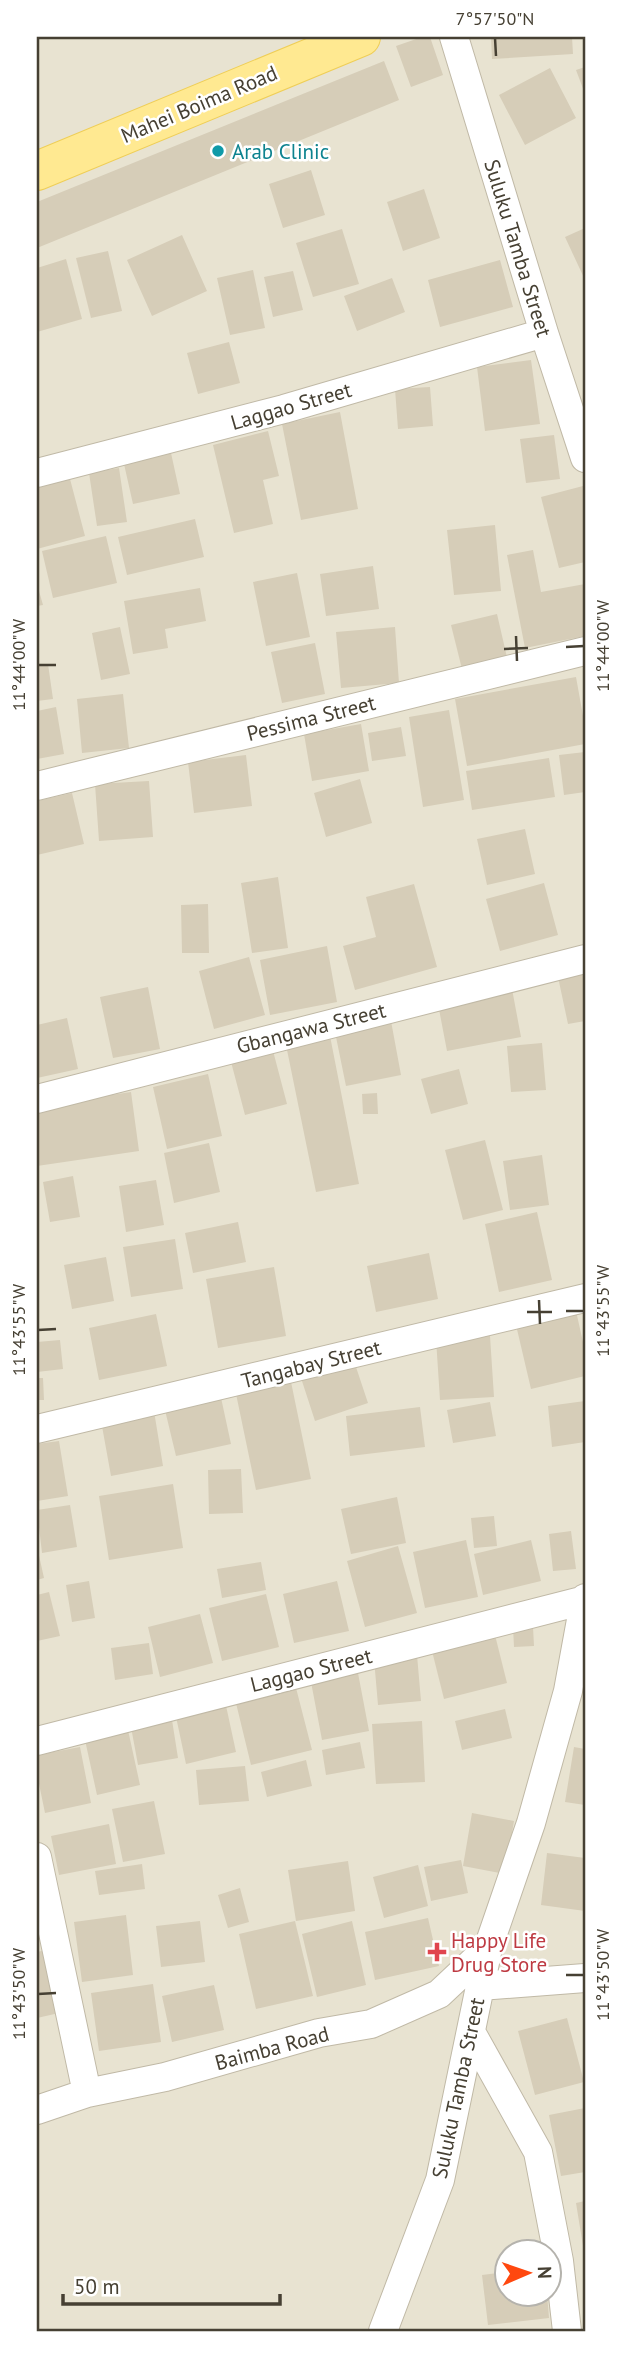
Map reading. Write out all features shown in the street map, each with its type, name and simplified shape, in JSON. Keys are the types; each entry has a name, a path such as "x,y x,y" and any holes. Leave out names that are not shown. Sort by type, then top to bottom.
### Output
{"main road":[{"name":"Mahei Boima Road","path":"37,171 361,37"}],"street":[{"name":"Suluku Tamba Street","path":"454,37 585,458"},
{"name":"Laggao Street","path":"37,474 284,409 544,333"},
{"name":"Pessima Street","path":"37,786 585,651"},
{"name":"Gbangawa Street","path":"37,1099 585,959"},
{"name":"Tangabay Street","path":"37,1429 585,1298"},
{"name":"Suluku Tamba Street","path":"383,2331 440,2179 488,1948 531,1823 568,1691 585,1599"},
{"name":"Laggao Street","path":"37,1741 585,1599"},
{"path":"37,1857 86,2093"},
{"name":"Baimba Road","path":"37,2110 86,2093 165,2077 318,2033 371,2024 439,1994 488,1948"},
{"path":"480,1986 585,1978"},
{"path":"471,2032 538,2152 559,2262 567,2331"}],"shaded area":[{"path":"37,37 585,37 585,2331 37,2331"}],"building":[{"path":"430,37 443,75 411,87 396,46"},
{"path":"491,37 572,37 573,54 492,59"},
{"name":"Arab Clinic","path":"384,61 399,100 37,248 37,202"},
{"path":"585,67 585,94 576,70"},
{"path":"550,68 576,118 525,145 499,95"},
{"path":"311,170 325,215 283,228 269,184"},
{"path":"424,189 440,238 403,251 387,202"},
{"path":"585,228 585,280 565,237"},
{"path":"342,229 359,284 313,297 296,243"},
{"path":"182,235 207,291 152,316 127,260"},
{"path":"108,251 122,311 91,318 76,258"},
{"path":"66,259 82,319 37,332 37,268"},
{"path":"500,260 513,307 440,327 428,280"},
{"path":"253,270 265,328 230,335 217,278"},
{"path":"293,271 303,310 273,317 264,277"},
{"path":"392,278 405,312 357,331 344,296"},
{"path":"229,342 240,383 198,394 187,353"},
{"path":"531,360 540,424 485,431 477,367"},
{"path":"430,387 433,426 398,429 395,389"},
{"path":"340,412 358,509 301,520 282,424"},
{"path":"268,431 279,476 263,480 273,524 234,533 213,445"},
{"path":"554,435 560,479 526,483 520,439"},
{"path":"171,453 180,494 133,504 124,464"},
{"path":"119,468 127,522 97,526 89,473"},
{"path":"70,479 85,536 37,549 37,488"},
{"path":"583,486 585,562 559,568 541,497"},
{"path":"195,519 204,557 127,575 118,537"},
{"path":"495,525 501,591 454,595 447,530"},
{"path":"106,536 117,583 53,598 42,551"},
{"path":"533,550 541,592 585,584 585,636 525,648 507,555"},
{"path":"373,566 379,609 326,616 320,574"},
{"path":"297,573 310,637 266,646 253,582"},
{"path":"37,584 43,605 37,606"},
{"path":"200,588 206,621 165,629 168,648 133,654 124,601"},
{"path":"497,614 509,666 464,677 451,625"},
{"path":"120,627 130,674 101,680 92,633"},
{"path":"395,627 399,683 341,688 336,632"},
{"path":"315,643 325,694 282,703 271,652"},
{"path":"48,664 53,699 37,701 37,665"},
{"path":"576,677 585,727 585,744 467,766 455,699"},
{"path":"123,694 129,748 82,753 77,699"},
{"path":"56,707 64,754 37,759 37,711"},
{"path":"449,710 464,800 423,807 409,717"},
{"path":"361,724 369,771 312,781 304,734"},
{"path":"401,727 406,756 372,761 368,733"},
{"path":"585,752 585,792 564,795 559,755"},
{"path":"246,755 252,806 194,813 188,762"},
{"path":"549,758 555,797 472,810 466,771"},
{"path":"360,779 372,823 326,837 314,793"},
{"path":"149,781 153,837 99,841 95,784"},
{"path":"72,793 84,844 37,855 37,801"},
{"path":"525,829 535,874 487,885 477,839"},
{"path":"278,877 288,948 252,953 241,883"},
{"path":"544,883 558,935 500,951 486,899"},
{"path":"414,884 437,967 355,990 343,946 376,937 366,897"},
{"path":"208,904 209,953 182,953 181,905"},
{"path":"327,946 337,1002 270,1015 260,960"},
{"path":"249,957 265,1015 214,1029 199,971"},
{"path":"585,972 585,1021 568,1024 558,977"},
{"path":"148,987 160,1049 113,1058 100,997"},
{"path":"512,989 521,1037 447,1051 438,1004"},
{"path":"67,1018 78,1069 37,1078 37,1025"},
{"path":"391,1021 401,1075 346,1086 335,1032"},
{"path":"330,1036 359,1184 316,1192 286,1045"},
{"path":"542,1043 546,1090 511,1092 507,1046"},
{"path":"272,1047 287,1104 245,1115 230,1058"},
{"path":"459,1069 468,1104 431,1114 421,1079"},
{"path":"208,1074 222,1136 167,1149 153,1087"},
{"path":"131,1092 139,1151 37,1166 37,1106"},
{"path":"377,1093 378,1114 363,1114 362,1094"},
{"path":"485,1140 503,1210 463,1220 445,1150"},
{"path":"209,1143 220,1192 174,1203 164,1153"},
{"path":"542,1155 549,1205 510,1210 503,1161"},
{"path":"73,1176 80,1217 50,1222 43,1182"},
{"path":"156,1180 164,1225 126,1232 119,1186"},
{"path":"537,1212 552,1280 499,1292 485,1224"},
{"path":"238,1222 246,1262 193,1273 185,1233"},
{"path":"175,1239 183,1289 131,1297 123,1247"},
{"path":"429,1253 438,1299 376,1312 367,1266"},
{"path":"106,1257 114,1301 72,1309 64,1265"},
{"path":"274,1267 286,1336 218,1348 206,1279"},
{"path":"576,1311 585,1351 585,1376 531,1389 516,1325"},
{"path":"156,1314 167,1366 99,1380 89,1328"},
{"path":"490,1336 494,1397 440,1400 436,1339"},
{"path":"60,1340 63,1369 37,1372 37,1342"},
{"path":"354,1361 368,1403 315,1421 301,1378"},
{"path":"290,1377 311,1479 256,1490 235,1389"},
{"path":"37,1378 43,1378 44,1400 37,1400"},
{"path":"220,1393 231,1444 176,1456 164,1406"},
{"path":"585,1401 585,1442 552,1447 548,1406"},
{"path":"490,1402 496,1436 453,1443 447,1410"},
{"path":"153,1405 163,1466 111,1476 100,1415"},
{"path":"420,1407 425,1447 350,1456 346,1416"},
{"path":"59,1441 68,1496 37,1501 37,1444"},
{"path":"241,1469 243,1513 209,1514 208,1470"},
{"path":"173,1484 183,1548 109,1560 99,1496"},
{"path":"397,1497 406,1543 351,1554 341,1509"},
{"path":"70,1505 77,1547 42,1553 37,1510"},
{"path":"494,1516 497,1546 474,1548 471,1518"},
{"path":"571,1531 576,1569 553,1571 549,1534"},
{"path":"466,1540 478,1597 425,1608 413,1552"},
{"path":"531,1540 541,1581 483,1595 474,1554"},
{"path":"398,1546 417,1613 365,1627 347,1561"},
{"path":"37,1552 44,1578 37,1580"},
{"path":"261,1562 266,1590 222,1598 217,1569"},
{"path":"89,1581 95,1618 72,1622 66,1585"},
{"path":"337,1581 349,1631 294,1643 283,1594"},
{"path":"49,1592 60,1636 37,1641 37,1595"},
{"path":"266,1594 279,1647 222,1661 209,1608"},
{"path":"200,1614 213,1663 160,1677 148,1627"},
{"path":"513,1627 533,1627 534,1646 514,1647"},
{"path":"494,1631 507,1683 444,1699 431,1647"},
{"path":"149,1643 153,1674 115,1680 111,1648"},
{"path":"417,1655 421,1701 378,1705 374,1659"},
{"path":"358,1673 369,1731 322,1740 311,1682"},
{"path":"295,1684 312,1750 251,1765 235,1699"},
{"path":"225,1701 236,1752 186,1764 175,1712"},
{"path":"505,1709 512,1738 462,1750 455,1721"},
{"path":"172,1720 178,1758 138,1765 131,1727"},
{"path":"422,1721 425,1782 376,1784 372,1724"},
{"path":"128,1730 140,1785 97,1795 85,1740"},
{"path":"360,1742 365,1768 326,1775 322,1750"},
{"path":"80,1747 91,1803 45,1813 37,1774 37,1755"},
{"path":"574,1747 585,1749 585,1805 565,1802"},
{"path":"306,1760 312,1786 267,1797 261,1772"},
{"path":"245,1766 249,1801 199,1805 196,1770"},
{"path":"154,1801 165,1854 123,1862 112,1809"},
{"path":"472,1813 514,1821 505,1874 463,1866"},
{"path":"109,1824 116,1864 59,1875 51,1836"},
{"path":"547,1853 585,1858 585,1911 541,1905"},
{"path":"461,1860 468,1893 431,1901 424,1867"},
{"path":"348,1861 355,1911 296,1921 288,1870"},
{"path":"142,1864 145,1889 99,1895 95,1871"},
{"path":"418,1865 428,1906 384,1918 373,1877"},
{"path":"240,1888 249,1922 228,1928 218,1895"},
{"path":"126,1915 133,1975 82,1982 74,1922"},
{"path":"428,1918 439,1966 375,1980 365,1932"},
{"path":"200,1921 205,1962 161,1967 156,1926"},
{"path":"295,1921 313,1996 256,2009 239,1934"},
{"path":"352,1921 366,1985 317,1997 302,1934"},
{"path":"46,1950 59,2013 37,2018 37,1952"},
{"path":"153,1984 161,2042 99,2051 91,1993"},
{"path":"214,1985 224,2030 172,2042 162,1996"},
{"path":"567,2018 584,2082 535,2095 518,2031"},
{"path":"585,2108 585,2172 561,2176 549,2115"},
{"path":"585,2201 585,2252 584,2252 576,2203"},
{"path":"492,2274 492,2308 548,2308 549,2318 488,2325 482,2275"}],"place":[{"name":"Arab Clinic","path":"218,151"},
{"name":"Happy Life Drug Store","path":"437,1952"}]}
